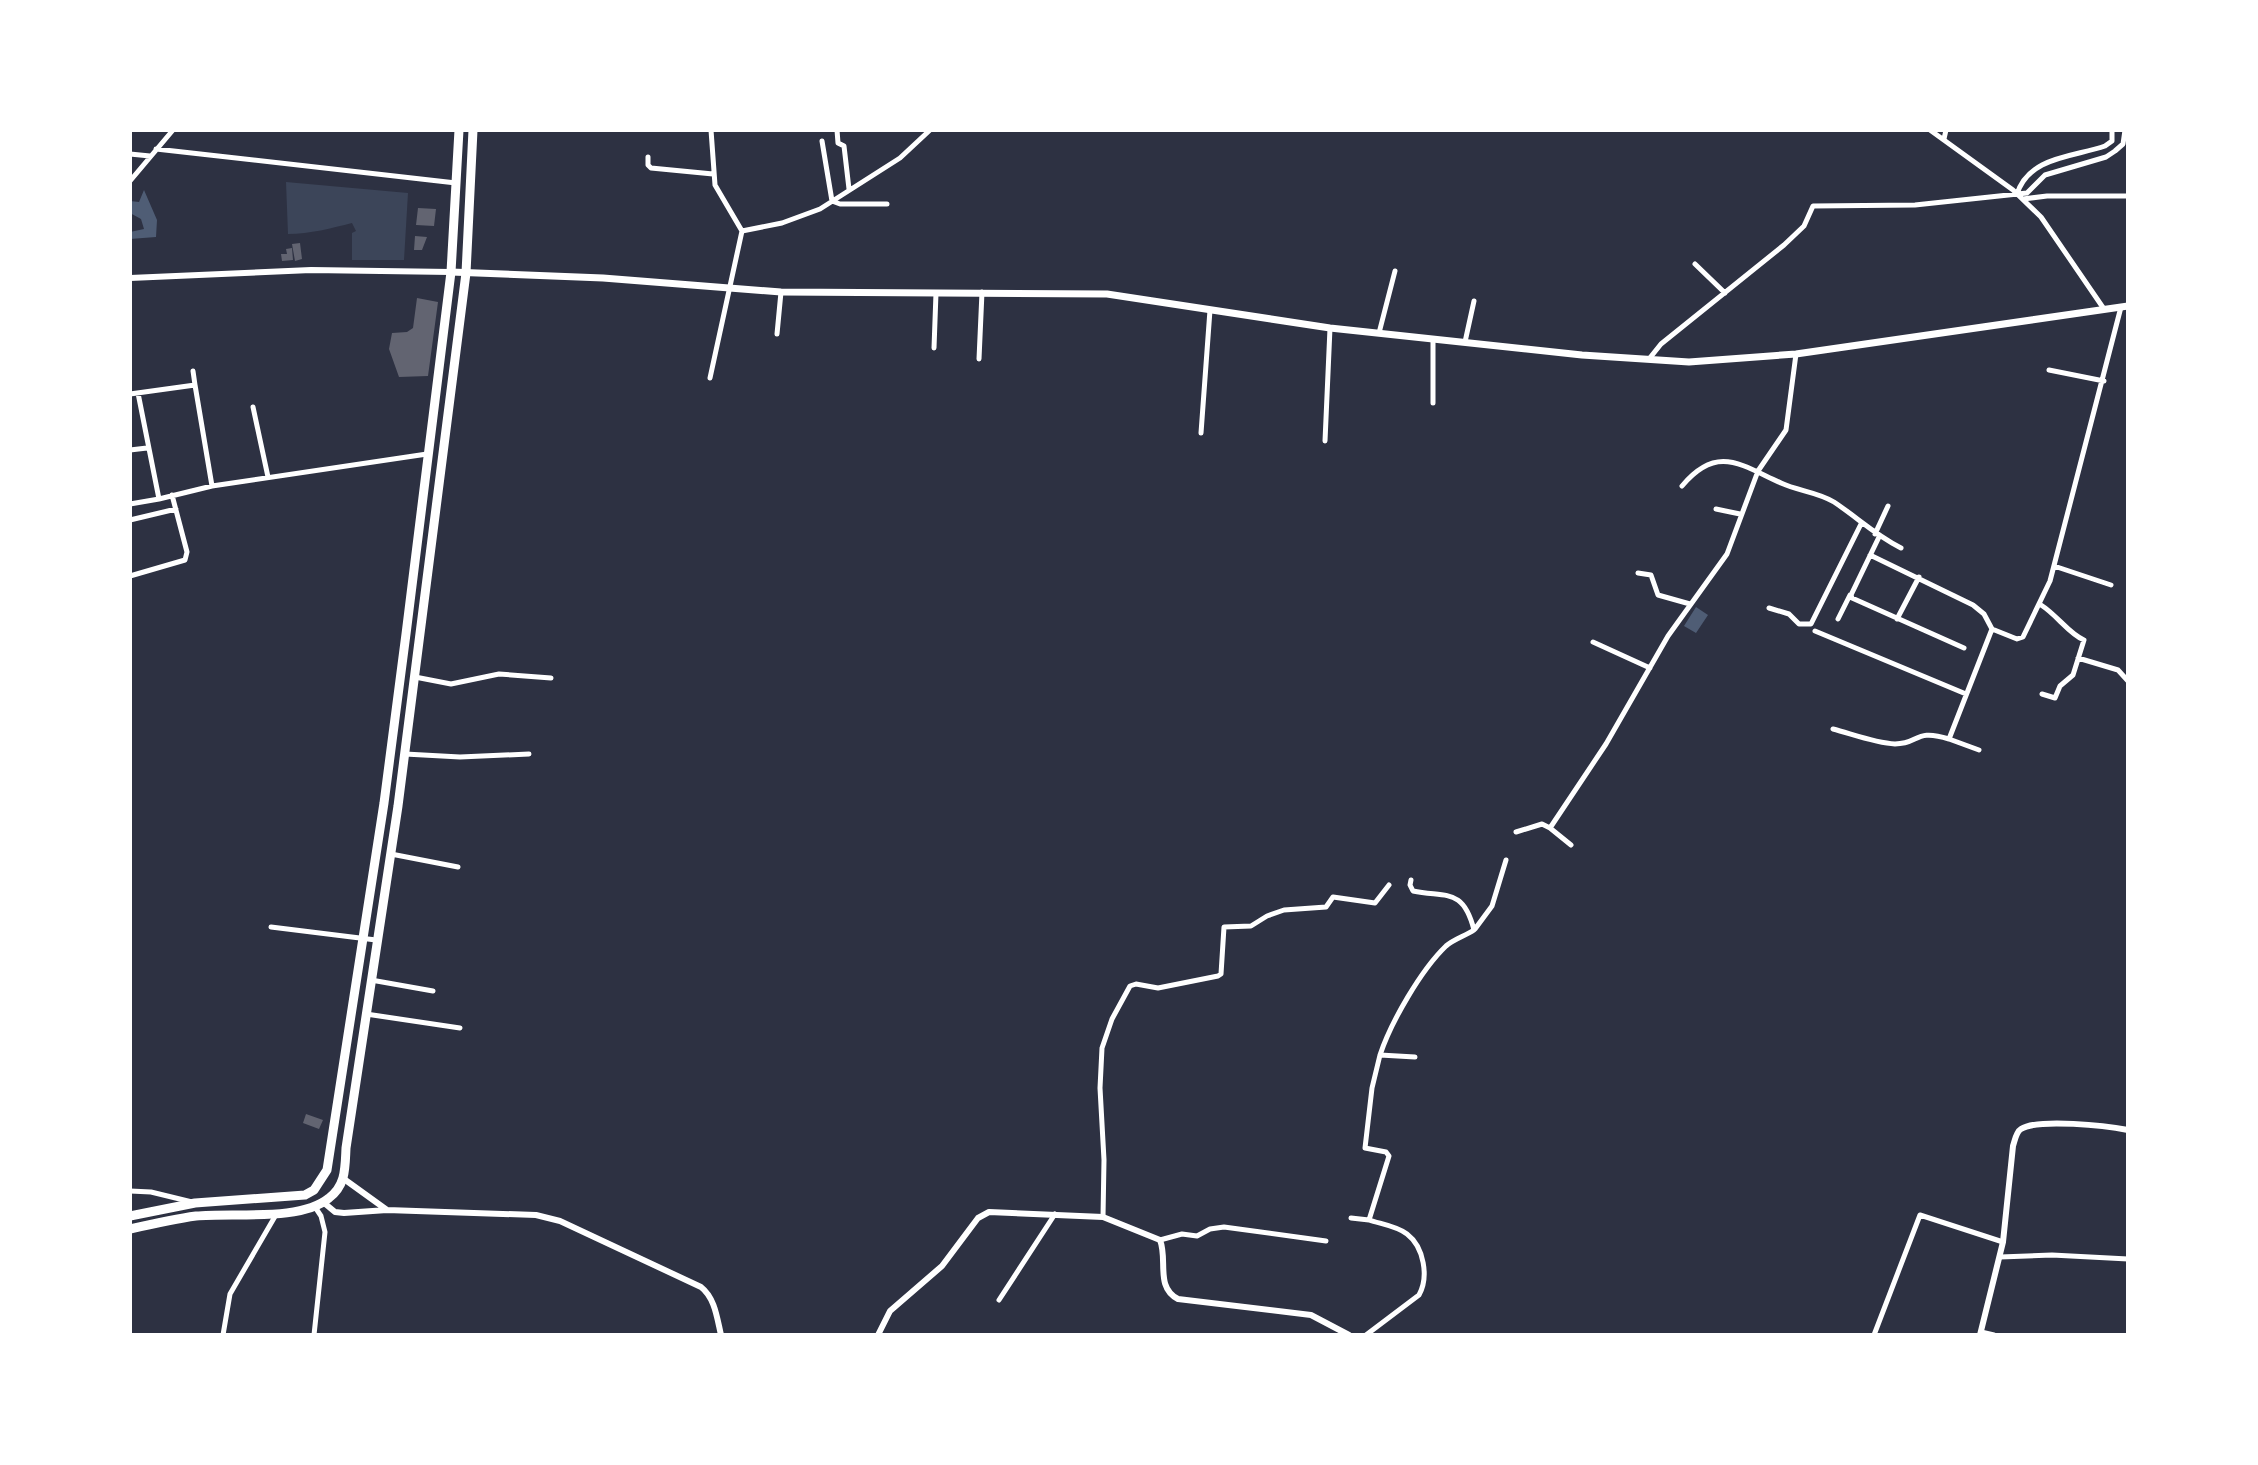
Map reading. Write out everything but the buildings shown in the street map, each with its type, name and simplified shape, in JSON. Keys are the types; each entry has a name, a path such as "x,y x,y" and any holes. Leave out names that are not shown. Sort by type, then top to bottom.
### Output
{"highway":[{"path":"130,1216 195,1203 305,1195 314,1190 327,1170 393,735 451,272 459,130"},
{"path":"130,1229 199,1216 278,1212 318,1204 332,1197 344,1179 365,1013 407,736 466,273 473,130"},
{"path":"393,735 407,736"},
{"path":"195,1203 199,1216"}],"main road":[{"path":"451,272 603,278 781,292 1107,294 1330,328 1648,360 1713,362 1796,354 2124,306"}],"street":[{"path":"130,181 173,130"},
{"path":"710,378 742,231 718,191 713,174 711,130"},
{"path":"837,130 838,143 844,146 850,189"},
{"path":"742,231 808,216 900,158 930,130"},
{"path":"1930,130 2017,194 2041,217 2104,309"},
{"path":"1944,139 1946,130"},
{"path":"2017,194 2020,185 2037,167 2105,146 2112,141 2112,130"},
{"path":"1648,360 1661,344 1804,226 1813,206 1915,205 2027,193 2045,175 2106,157 2123,144 2125,130"},
{"path":"822,141 832,201"},
{"path":"156,149 456,183"},
{"path":"130,154 150,156"},
{"path":"648,157 651,168 713,174"},
{"path":"2023,199 2128,196"},
{"path":"832,201 840,204 887,204"},
{"path":"1695,264 1725,293"},
{"path":"130,278 311,270 451,272"},
{"path":"1379,333 1395,271"},
{"path":"979,359 982,291"},
{"path":"777,334 781,292"},
{"path":"934,348 936,292"},
{"path":"1465,342 1474,301"},
{"path":"1870,555 1973,605 1984,614 1992,629 2021,639 2041,605 2054,566 2124,306"},
{"path":"1201,433 1210,310"},
{"path":"1325,441 1330,328"},
{"path":"1433,339 1433,403"},
{"path":"1550,828 1584,781 1690,604 1727,554 1758,471 1786,430 1796,354"},
{"path":"2049,370 2104,381"},
{"path":"193,371 212,486"},
{"path":"130,394 195,385"},
{"path":"138,393 159,499"},
{"path":"253,407 268,477"},
{"path":"130,450 147,448"},
{"path":"130,504 212,486 428,454"},
{"path":"1682,486 1695,471 1717,462 1736,462 1783,484 1832,501 1877,535 1901,548"},
{"path":"130,576 185,560 187,552 172,495"},
{"path":"1838,619 1870,555 1888,506"},
{"path":"130,520 176,509"},
{"path":"1716,509 1740,514"},
{"path":"1769,608 1789,614 1799,624 1811,624 1861,524"},
{"path":"2054,566 2111,585"},
{"path":"1638,573 1651,575 1658,595 1690,604"},
{"path":"1897,619 1919,577"},
{"path":"1851,595 1854,600 1964,648"},
{"path":"2041,605 2058,616 2075,637 2084,640 2071,679 2060,686 2055,698 2042,694"},
{"path":"1949,739 1992,629"},
{"path":"1815,631 1966,694"},
{"path":"1593,642 1650,668"},
{"path":"2078,658 2118,670 2128,681"},
{"path":"414,677 451,684 499,674 551,678"},
{"path":"1833,729 1890,743 1904,743 1926,733 1979,750"},
{"path":"404,754 460,757 529,754"},
{"path":"1516,832 1542,824 1571,845"},
{"path":"390,854 458,867"},
{"path":"1369,1220 1389,1156 1386,1152 1365,1148 1372,1088 1392,1023 1448,944 1474,930 1487,916 1506,860"},
{"path":"1411,880 1413,891 1446,894 1459,901 1474,930"},
{"path":"1103,1217 1102,1048 1112,1019 1130,986 1136,984 1158,988 1218,976 1224,960 1224,927 1251,926 1284,910 1326,907 1333,897 1375,903 1389,885"},
{"path":"271,927 376,940"},
{"path":"370,980 433,991"},
{"path":"365,1013 460,1028"},
{"path":"1380,1055 1415,1057"},
{"path":"1994,1335 1980,1334 2003,1242 2013,1146 2021,1129 2046,1125 2098,1125 2128,1130"},
{"path":"344,1179 387,1210"},
{"path":"130,1191 162,1194 195,1203"},
{"path":"318,1204 338,1212 387,1210 536,1215 560,1221 701,1287 708,1292 714,1305 721,1335"},
{"path":"314,1335 325,1232 318,1204"},
{"path":"878,1335 890,1311 942,1266 981,1215 995,1211 1103,1217 1160,1240 1182,1234 1198,1236 1210,1229 1224,1227 1326,1241"},
{"path":"223,1335 230,1294 278,1212"},
{"path":"999,1300 1055,1213"},
{"path":"1874,1335 1920,1215 2003,1242"},
{"path":"1351,1218 1369,1220 1405,1232 1422,1255 1424,1279 1419,1295 1366,1335"},
{"path":"1160,1240 1164,1250 1165,1284 1172,1296 1311,1315 1349,1335"},
{"path":"2000,1257 2052,1255 2128,1259"}],"shaded area":[{"path":"286,182 408,193 404,260 352,260 352,233 356,231 352,223 288,234"},
{"path":"144,190 157,220 156,237 130,239 130,232 144,229 141,219 130,213 130,201 139,202"},
{"path":"1696,607 1708,615 1696,633 1684,626"}]}
